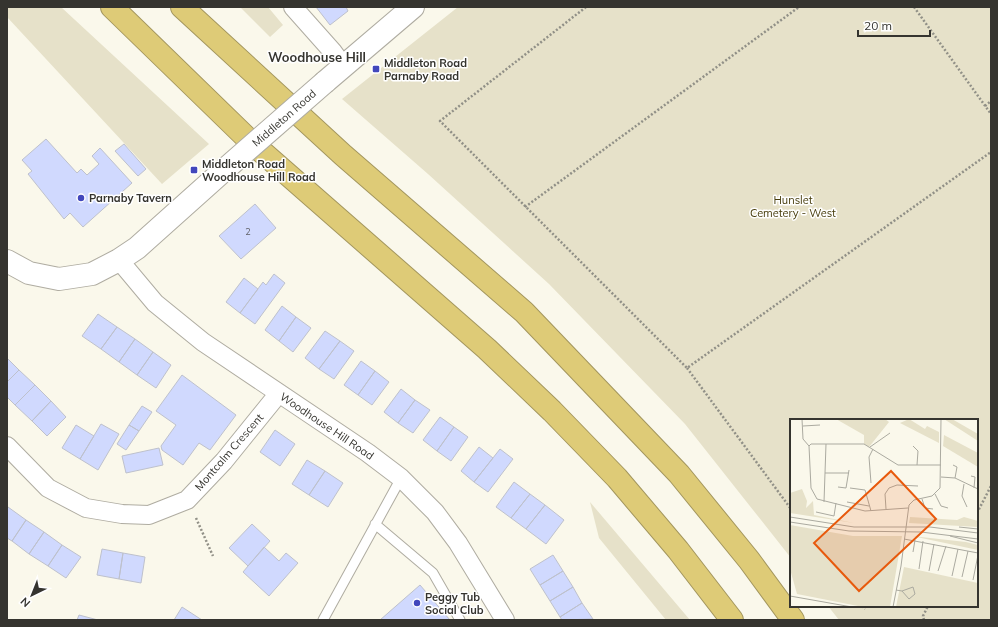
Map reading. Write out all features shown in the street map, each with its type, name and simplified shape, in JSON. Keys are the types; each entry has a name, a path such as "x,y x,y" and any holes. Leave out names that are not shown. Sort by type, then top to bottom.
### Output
{"highway":[{"path":"112,7 253,144 487,349 552,411 617,478 678,550 732,620"},
{"path":"182,7 343,155 524,312 679,474 749,560 793,620"}],"street":[{"path":"293,7 333,52 344,67"},
{"name":"Middleton Road","path":"7,261 29,273 59,279 92,274 119,260 137,248 223,171 413,7"},
{"name":"Woodhouse Hill Road","path":"119,260 155,303 203,342 368,453 401,478 435,512 458,543 505,620"},
{"name":"Montcalm Crescent","path":"7,446 48,488 86,508 122,514 150,515 187,500 224,461 279,393"}],"lane":[{"path":"323,620 401,478"},
{"path":"375,524 433,573 460,620"}],"path":[{"path":"586,7 440,121 687,368 790,508"},
{"path":"525,207 799,7"},
{"path":"914,7 991,114"},
{"path":"985,106 991,101"},
{"path":"687,368 991,152"},
{"path":"978,511 991,486"},
{"path":"187,500 213,556"},
{"path":"924,620 923,616 928,607"}],"green space":[{"path":"7,7 61,7 209,144 162,184 7,17"},
{"path":"240,7 268,7 283,25 270,37"},
{"name":"Hunslet Cemetery - West","path":"458,7 991,7 991,620 839,620 829,607 978,607 978,419 790,419 790,557 685,424 549,284 428,174 342,99"},
{"path":"590,502 690,620 666,620 599,538"}],"building":[{"path":"316,7 346,7 348,11 330,25"},
{"name":"Parnaby Tavern","path":"46,139 77,173 81,169 87,175 99,164 92,156 100,148 132,183 83,227 70,213 64,219 28,174 32,171 22,160"},
{"path":"124,144 146,169 138,176 115,151"},
{"path":"255,204 276,228 241,259 219,236"},
{"path":"274,274 285,283 255,324 240,313 263,282 266,285"},
{"path":"244,278 258,289 240,313 226,302"},
{"path":"282,306 296,317 279,341 265,330"},
{"path":"98,314 117,327 101,349 82,336"},
{"path":"296,317 311,328 293,352 279,341"},
{"path":"117,327 135,339 119,362 101,349"},
{"path":"325,331 340,341 319,369 305,358"},
{"path":"135,339 153,352 137,375 119,362"},
{"path":"340,341 354,351 334,379 319,369"},
{"path":"153,352 171,365 156,388 137,375"},
{"path":"7,358 19,370 7,382"},
{"path":"361,361 375,371 358,395 344,385"},
{"path":"19,370 35,385 15,405 7,397 7,382"},
{"path":"375,371 389,382 372,405 358,395"},
{"path":"182,375 236,415 210,450 199,443 183,465 162,450 161,446 176,425 156,411"},
{"path":"35,385 51,401 32,421 15,405"},
{"path":"401,389 415,400 398,423 384,412"},
{"path":"415,400 430,410 413,433 398,423"},
{"path":"51,401 66,417 47,436 32,421"},
{"path":"142,406 152,412 139,431 129,425"},
{"path":"440,417 454,427 437,451 423,440"},
{"path":"101,424 119,434 98,470 80,459"},
{"path":"76,425 94,436 80,459 62,448"},
{"path":"129,425 139,431 126,450 117,444"},
{"path":"454,427 468,437 451,461 437,451"},
{"path":"275,430 295,444 280,466 260,452"},
{"path":"479,447 493,458 474,482 461,471"},
{"path":"159,448 163,465 126,473 122,456"},
{"path":"500,449 513,459 488,492 474,482"},
{"path":"307,460 325,471 309,495 292,484"},
{"path":"325,471 343,483 328,507 309,495"},
{"path":"514,482 530,494 511,518 496,507"},
{"path":"530,494 545,505 526,529 511,518"},
{"path":"545,505 564,520 546,544 526,529"},
{"path":"8,507 26,520 12,541 7,538"},
{"path":"26,520 44,532 29,554 12,541"},
{"path":"252,524 270,541 248,566 229,548"},
{"path":"44,532 62,545 48,566 29,554"},
{"path":"62,545 81,557 66,578 48,566"},
{"path":"264,547 279,561 286,553 298,563 269,596 243,572"},
{"path":"102,549 123,553 119,579 97,575"},
{"path":"123,553 145,557 141,583 119,579"},
{"path":"553,555 563,571 540,585 530,569"},
{"path":"563,571 573,587 550,601 540,585"},
{"name":"Peggy Tub Social Club","path":"420,585 450,620 380,620"},
{"path":"573,587 582,603 560,617 550,601"},
{"path":"582,603 593,619 562,620 560,617"},
{"path":"182,607 202,620 174,620"},
{"path":"79,615 98,620 77,620"}],"place":[{"name":"Middleton Road Parnaby Road","path":"376,69"},
{"name":"Middleton Road Woodhouse Hill Road","path":"194,170"},
{"name":"Parnaby Tavern","path":"81,198"},
{"name":"Peggy Tub Social Club","path":"417,603"}],"district":[{"name":"Woodhouse Hill","path":"317,57"}]}
